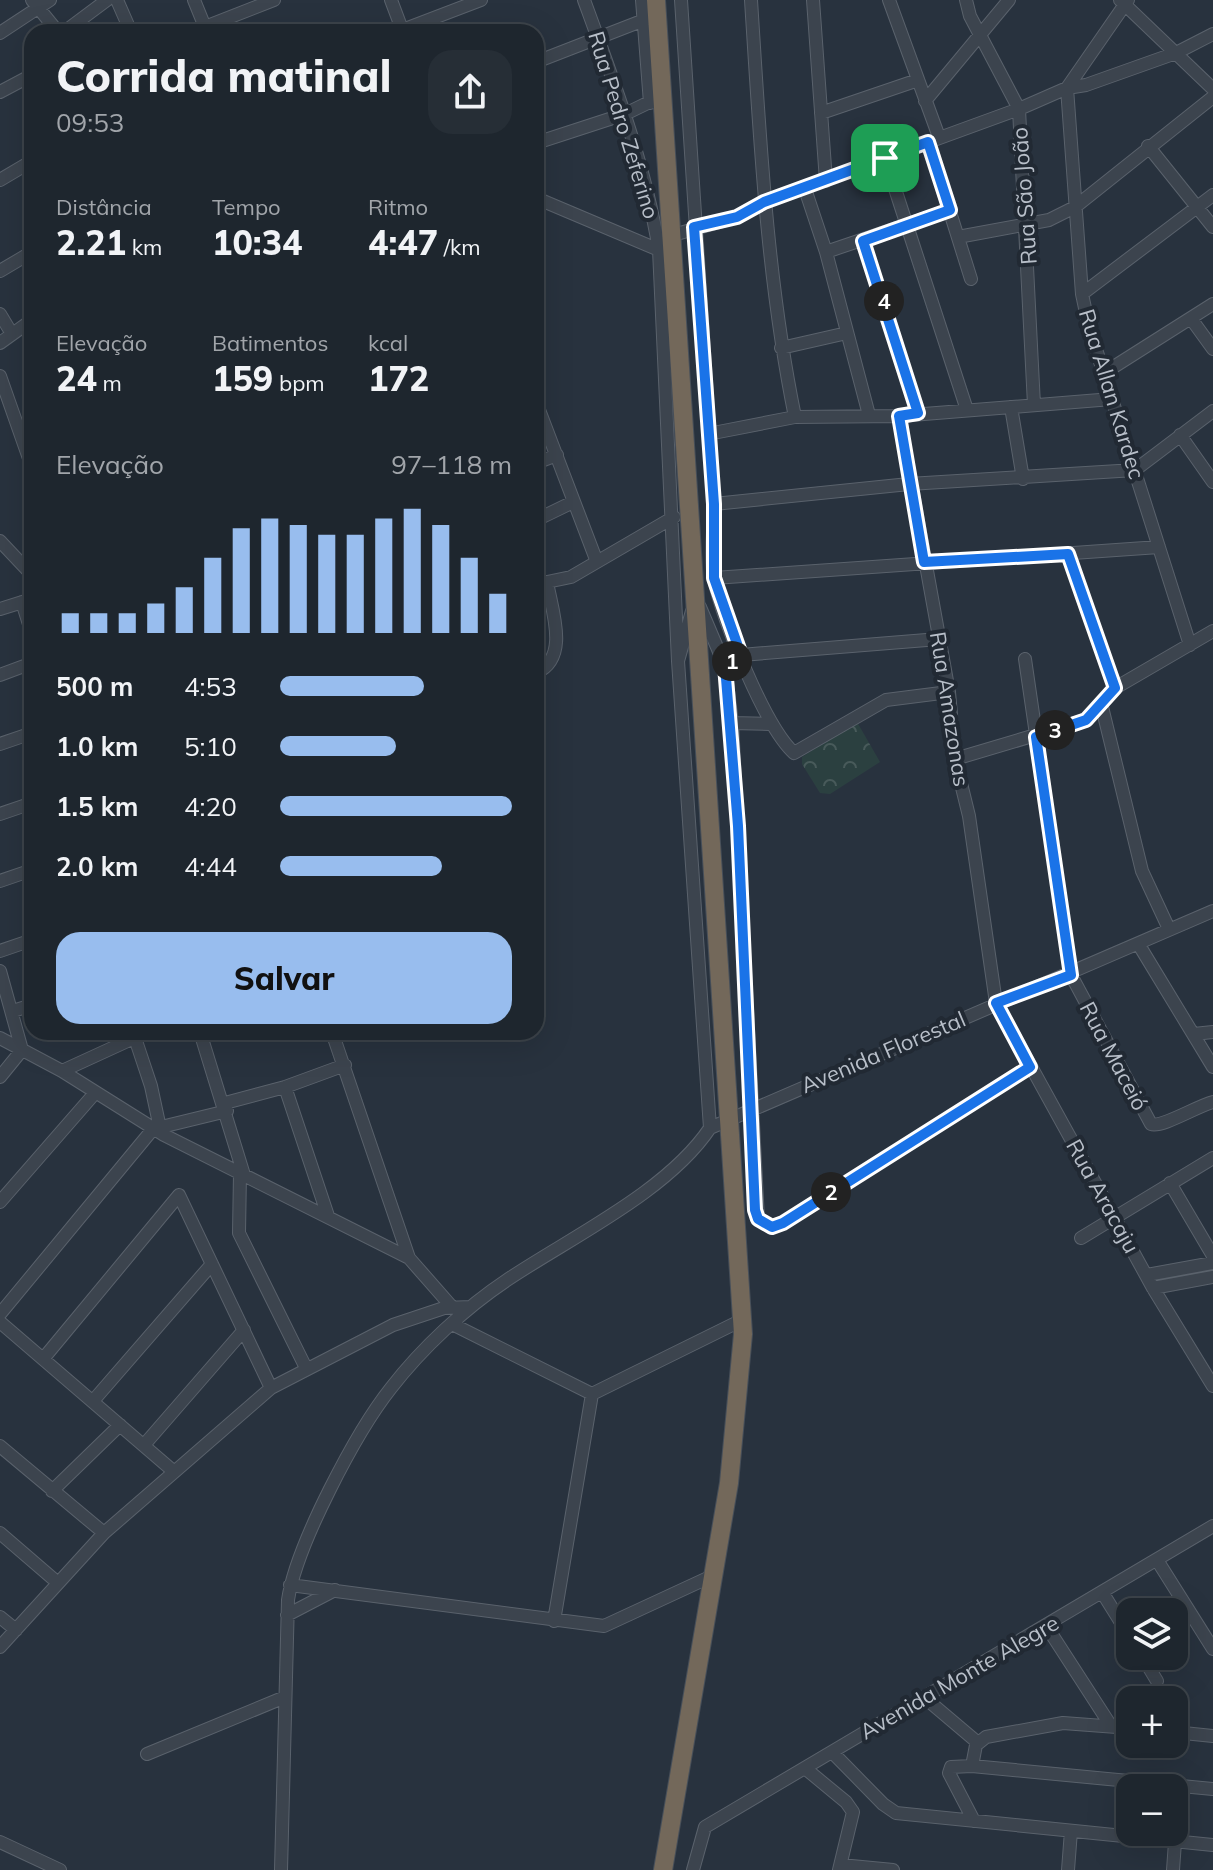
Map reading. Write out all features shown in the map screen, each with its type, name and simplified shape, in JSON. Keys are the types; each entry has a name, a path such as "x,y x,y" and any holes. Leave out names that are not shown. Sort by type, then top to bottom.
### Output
{"highway":[{"path":"652,12 656,100 673,235 666,252 696,596 742,1320 741,1377 733,1455 666,1869"}],"street":[{"path":"0,33 35,5 50,0"},
{"path":"75,24 107,0"},
{"path":"117,0 128,24"},
{"path":"194,0 204,24"},
{"path":"216,24 260,3 274,0"},
{"path":"391,0 399,24"},
{"path":"419,24 481,0"},
{"name":"Rua Pedro Zeferino","path":"584,0 625,114 666,252 678,661 710,1128"},
{"path":"544,59 652,12 642,0"},
{"path":"681,0 714,504 714,578 741,655 770,724 794,753 886,700 949,692"},
{"path":"751,0 764,202 781,348 795,417"},
{"path":"813,0 826,181"},
{"path":"889,0 925,101 950,210 971,279"},
{"name":"Rua São João","path":"966,0 970,16 1019,109 1023,225 1030,274 1034,405"},
{"path":"925,101 1009,0"},
{"path":"1067,88 1124,2 1213,89"},
{"path":"35,5 51,24"},
{"path":"673,235 737,217 764,202 1019,109 1067,88 1086,85 1176,53 1213,34"},
{"path":"0,92 24,79"},
{"path":"821,113 918,80"},
{"name":"Rua Allan Kardec","path":"1067,88 1082,294 1190,645"},
{"path":"958,237 1049,220 1075,207 1213,97"},
{"path":"544,140 625,114 656,100"},
{"path":"1148,146 1213,227"},
{"path":"885,158 967,410"},
{"path":"0,180 24,166"},
{"path":"805,189 826,252 869,415"},
{"path":"1082,294 1213,195"},
{"path":"544,201 666,252"},
{"path":"826,252 950,210"},
{"path":"863,241 918,413"},
{"path":"0,271 24,257"},
{"path":"1104,373 1213,304"},
{"path":"0,314 12,334"},
{"path":"1192,320 1213,349"},
{"path":"0,343 24,326"},
{"path":"781,348 847,333"},
{"path":"0,376 24,444"},
{"path":"708,434 795,417 899,416 1112,399"},
{"path":"1011,407 1023,479"},
{"path":"714,504 909,484 1135,470 1213,411"},
{"name":"Rua Amazonas","path":"899,416 949,692 955,759 969,816 996,1003"},
{"path":"544,422 571,503 597,562"},
{"path":"1180,435 1213,482"},
{"path":"544,460 557,455"},
{"path":"544,516 571,503"},
{"path":"544,584 571,577 674,517"},
{"path":"0,541 24,566"},
{"path":"714,578 1159,547"},
{"path":"1068,554 1115,688"},
{"path":"678,661 696,596"},
{"path":"696,596 725,666 732,723 755,1210 764,1224 778,1226 1030,1067"},
{"path":"544,597 556,647 544,668"},
{"path":"0,609 24,602"},
{"path":"955,759 1086,720 1102,707 1115,688 1213,631"},
{"path":"725,666 741,655 939,639"},
{"path":"1025,659 1071,975"},
{"path":"0,675 24,666"},
{"path":"1102,707 1142,871 1169,929"},
{"path":"732,723 770,724"},
{"path":"0,744 24,736"},
{"path":"0,814 24,806"},
{"path":"0,881 24,873"},
{"path":"1208,913 1213,926"},
{"name":"Avenida Florestal","path":"710,1128 996,1003 1071,975 1208,913"},
{"path":"0,951 24,943"},
{"path":"1139,945 1213,1067"},
{"path":"0,971 22,1050"},
{"name":"Rua Maceió","path":"1071,975 1145,1117 1153,1126 1213,1102"},
{"name":"Rua Aracaju","path":"996,1003 1153,1288 1213,1386"},
{"path":"13,1011 24,1008"},
{"path":"1194,1034 1213,1032"},
{"path":"0,1038 62,1071 156,1129 409,1258 452,1307"},
{"path":"62,1071 124,1040"},
{"path":"136,1040 151,1086 156,1129"},
{"path":"203,1040 226,1107 242,1174 237,1223 242,1241 306,1368"},
{"path":"335,1040 409,1258"},
{"path":"0,1077 22,1050"},
{"path":"0,1314 156,1129 345,1065"},
{"path":"285,1087 328,1216"},
{"path":"0,1202 95,1093"},
{"path":"281,1870 287,1615 293,1569 327,1497 374,1413 409,1367 471,1307 504,1282 604,1221 694,1153 710,1128"},
{"path":"1081,1238 1213,1158"},
{"path":"1170,1183 1213,1256"},
{"path":"43,1359 179,1195 271,1388"},
{"path":"1147,1275 1213,1263"},
{"path":"93,1401 212,1264"},
{"path":"1153,1288 1213,1277"},
{"path":"0,1647 104,1533 172,1470 271,1388 393,1325 452,1307 471,1307"},
{"path":"592,1394 742,1320"},
{"path":"0,1322 172,1470"},
{"path":"454,1325 592,1394"},
{"path":"144,1445 244,1330"},
{"path":"554,1621 592,1394"},
{"path":"52,1491 120,1425"},
{"path":"0,1446 104,1533"},
{"name":"Avenida Monte Alegre","path":"693,1870 705,1827 1213,1526"},
{"path":"0,1533 58,1583"},
{"path":"1157,1560 1213,1649"},
{"path":"290,1585 554,1621 612,1625 712,1576"},
{"path":"287,1615 335,1590"},
{"path":"1102,1592 1116,1614"},
{"path":"0,1617 16,1630"},
{"path":"1047,1627 1111,1726"},
{"path":"1150,1670 1157,1681"},
{"path":"147,1754 285,1697"},
{"path":"925,1698 977,1742"},
{"path":"977,1742 1050,1724 1116,1727"},
{"path":"1188,1733 1213,1736"},
{"path":"972,1766 977,1742"},
{"path":"832,1752 889,1809 909,1815 1116,1836"},
{"path":"974,1821 949,1773 951,1767 972,1766 1213,1789"},
{"path":"806,1769 846,1802 853,1812 840,1868 893,1870"},
{"path":"1068,1870 1071,1831"},
{"path":"0,1842 60,1870"},
{"path":"1188,1843 1213,1845"},
{"path":"1173,1870 1175,1846"}],"green space":[{"path":"857,722 880,762 830,794 820,793 802,764 802,757"}],"route":[{"path":"928,142 950,210 863,241 918,413 899,416 924,562 1068,554 1115,688 1102,707 1086,720 1036,737 1071,975 996,1003 1030,1067 772,1227 758,1219 755,1210 744,929 732,723 725,666 741,655 714,578 714,504 694,227 737,217 764,202 885,158 928,142"}]}
